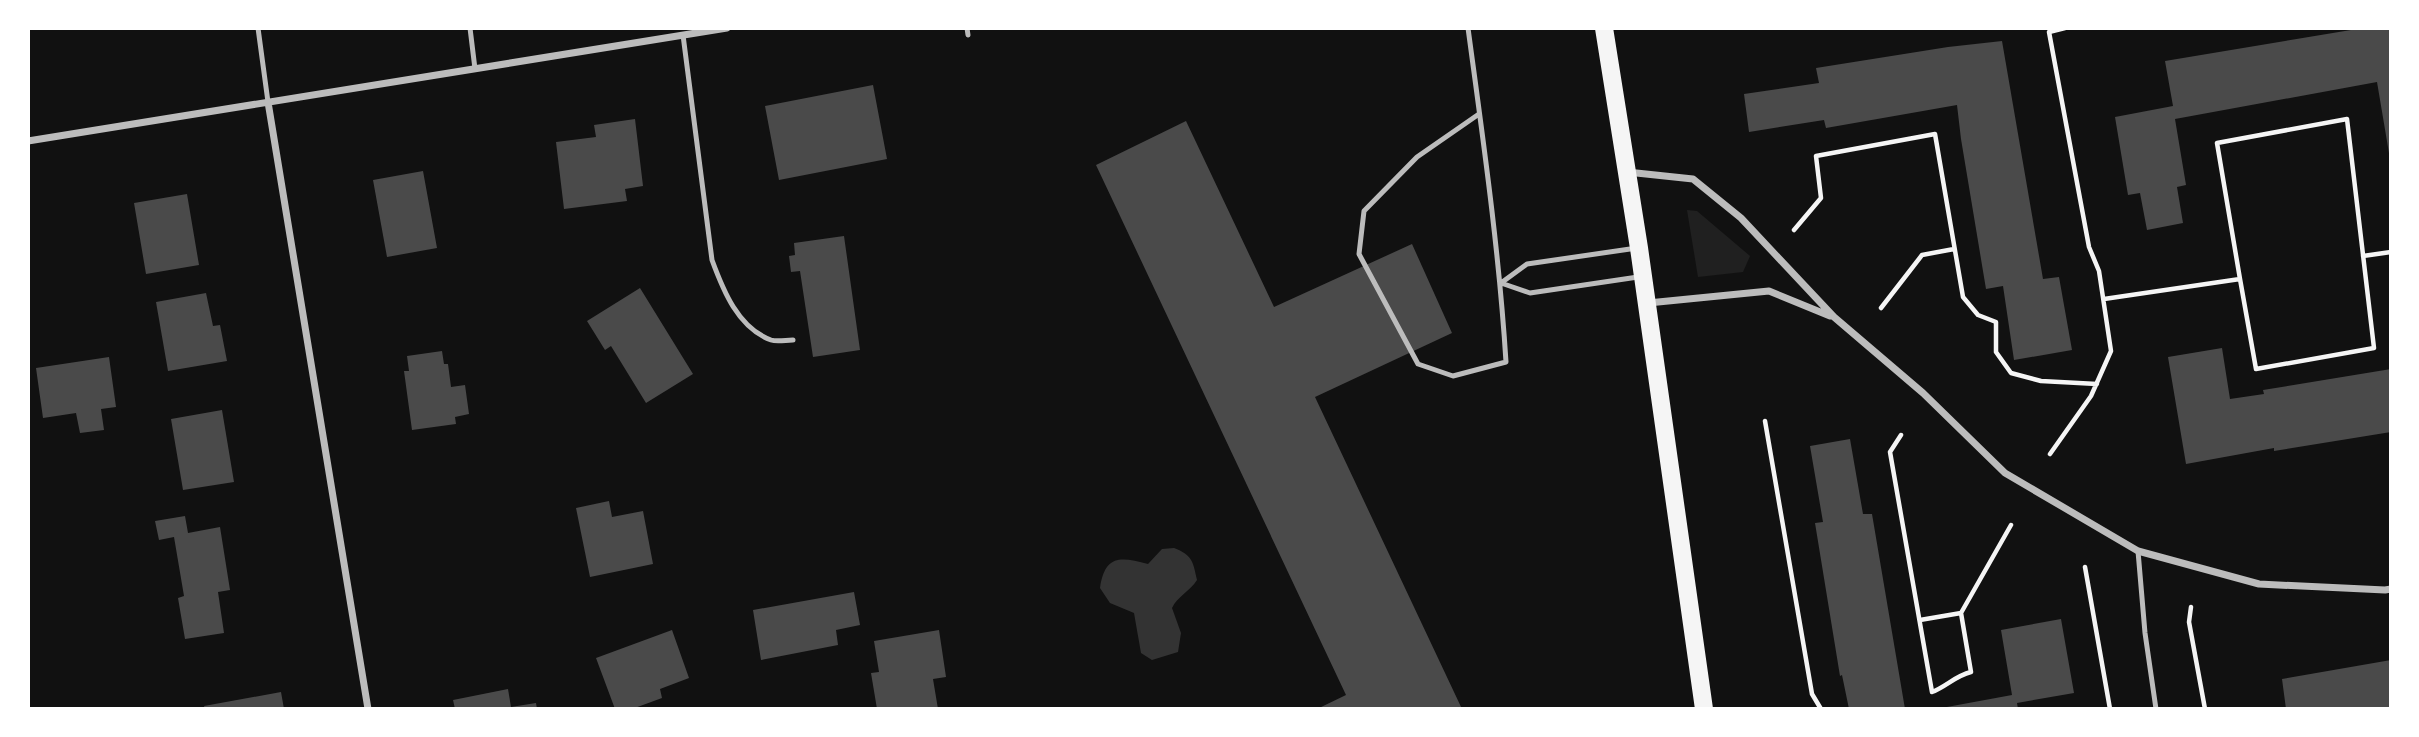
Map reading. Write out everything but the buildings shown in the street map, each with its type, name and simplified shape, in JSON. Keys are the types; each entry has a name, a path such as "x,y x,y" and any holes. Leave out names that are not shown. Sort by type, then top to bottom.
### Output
{"main road":[{"path":"1604,28 1639,248 1704,709"}],"street":[{"path":"28,141 727,28"},
{"path":"268,102 368,709"},
{"path":"1626,172 1693,179 1741,218 1834,317 1923,393 2005,473 2138,551 2259,584 2391,589"},
{"path":"1646,304 1769,291 1834,317"}],"lane":[{"path":"258,28 268,102"},
{"path":"470,28 475,69"},
{"path":"1468,28 1501,283 1506,362 1453,376 1418,364 1359,254 1364,211 1417,157 1479,114"},
{"path":"683,35 712,260 722,288 735,309 754,331 773,341 793,340"},
{"path":"1501,283 1527,264 1639,248"},
{"path":"1501,283 1530,293 1642,276"},
{"path":"2138,551 2145,633 2156,709"}],"path":[{"path":"2050,454 2091,396 2111,351 2099,271 2089,247 2049,32 2065,28"},
{"path":"2347,119 2374,348 2256,369 2240,279 2217,143 2347,119"},
{"path":"1794,230 1821,198 1816,156 1935,134 1963,297 1978,315 1996,322 1996,352 2011,373 2041,381 2097,384"},
{"path":"1881,308 1922,254 1954,249"},
{"path":"2363,256 2391,252"},
{"path":"2104,299 2240,279"},
{"path":"1765,421 1812,694 1821,709"},
{"path":"1902,435 1890,452 1933,692 1943,688 1956,676 1971,672 1961,613 2011,525"},
{"path":"2084,567 2110,709"},
{"path":"2191,607 2189,622 2205,709"},
{"path":"1920,620 1961,613"}],"shaded area":[{"path":"1687,210 1697,211 1750,256 1743,272 1698,277"},
{"path":"1174,548 1185,553 1191,560 1197,580 1172,608 1181,633 1178,652 1152,660 1141,653 1134,613 1110,603 1100,588 1102,577 1110,564 1116,561 1130,560 1148,564 1162,549"}]}
